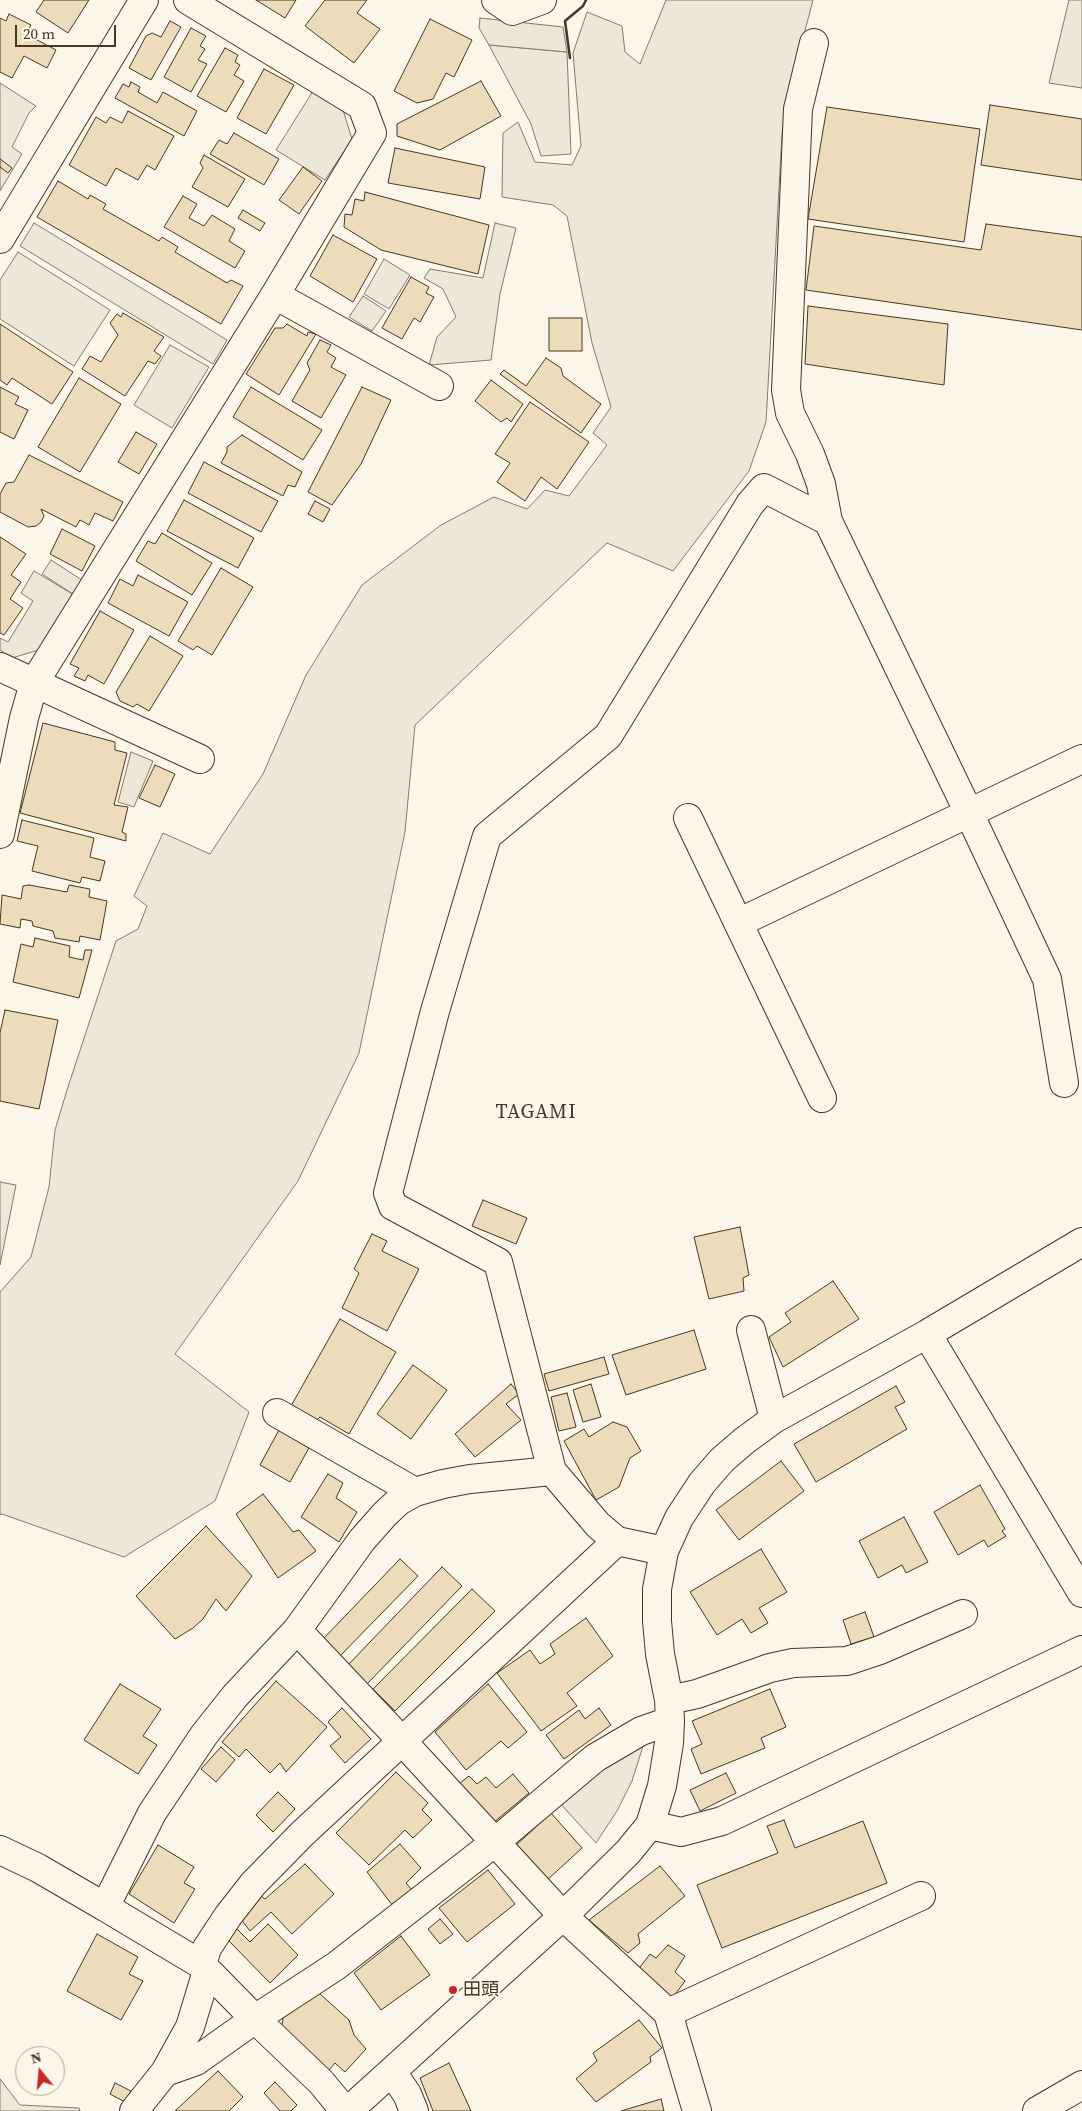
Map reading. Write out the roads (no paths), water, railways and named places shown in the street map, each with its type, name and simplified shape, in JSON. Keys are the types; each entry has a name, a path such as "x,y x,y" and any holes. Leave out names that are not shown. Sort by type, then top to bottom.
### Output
{"street":[{"path":"0,239 144,0"},
{"path":"0,834 24,718 34,683 275,295 372,133 362,106 188,0"},
{"path":"496,0 512,11 542,0"},
{"path":"814,43 798,109 786,390 790,413 810,454 821,484 828,521 1047,979 1064,1083"},
{"path":"275,295 439,386"},
{"path":"664,1552 617,1541 598,1525 552,1471 498,1262 394,1206 388,1193 435,1011 487,836 608,736 750,504 764,488 828,521"},
{"path":"0,666 200,758"},
{"path":"738,922 1082,759"},
{"path":"688,818 822,1098"},
{"path":"0,1850 38,1868 204,1968 254,2019 321,2082 347,2111 563,1916 628,1852 650,1824 662,1786 669,1743 670,1711 660,1654 657,1589 664,1552 679,1518 702,1482 722,1460 774,1419 927,1334 1082,1242"},
{"path":"751,1330 774,1419"},
{"path":"927,1334 1082,1593"},
{"path":"277,1413 415,1492"},
{"path":"105,1907 152,1813 204,1735 234,1696 296,1630 362,1540 399,1501 415,1492 443,1484 470,1479 552,1471"},
{"path":"134,2111 165,2072 190,2027 207,1948 228,1916 253,1884 302,1834 617,1541"},
{"path":"165,2072 196,2061 254,2019 336,1966 494,1843 595,1758 641,1731 697,1694 770,1668 793,1662 846,1661 880,1650 963,1614"},
{"path":"296,1630 402,1741 563,1916 668,2013 697,2111"},
{"path":"650,1824 681,1832 722,1821 1082,1650"},
{"path":"668,2013 920,1896"},
{"path":"392,2072 407,2094 414,2111"},
{"path":"1037,2111 1082,2085"}],"place":[{"name":"田頭","path":"453,1990"}],"district":[{"name":"TAGAMI","path":"536,1113"}]}
